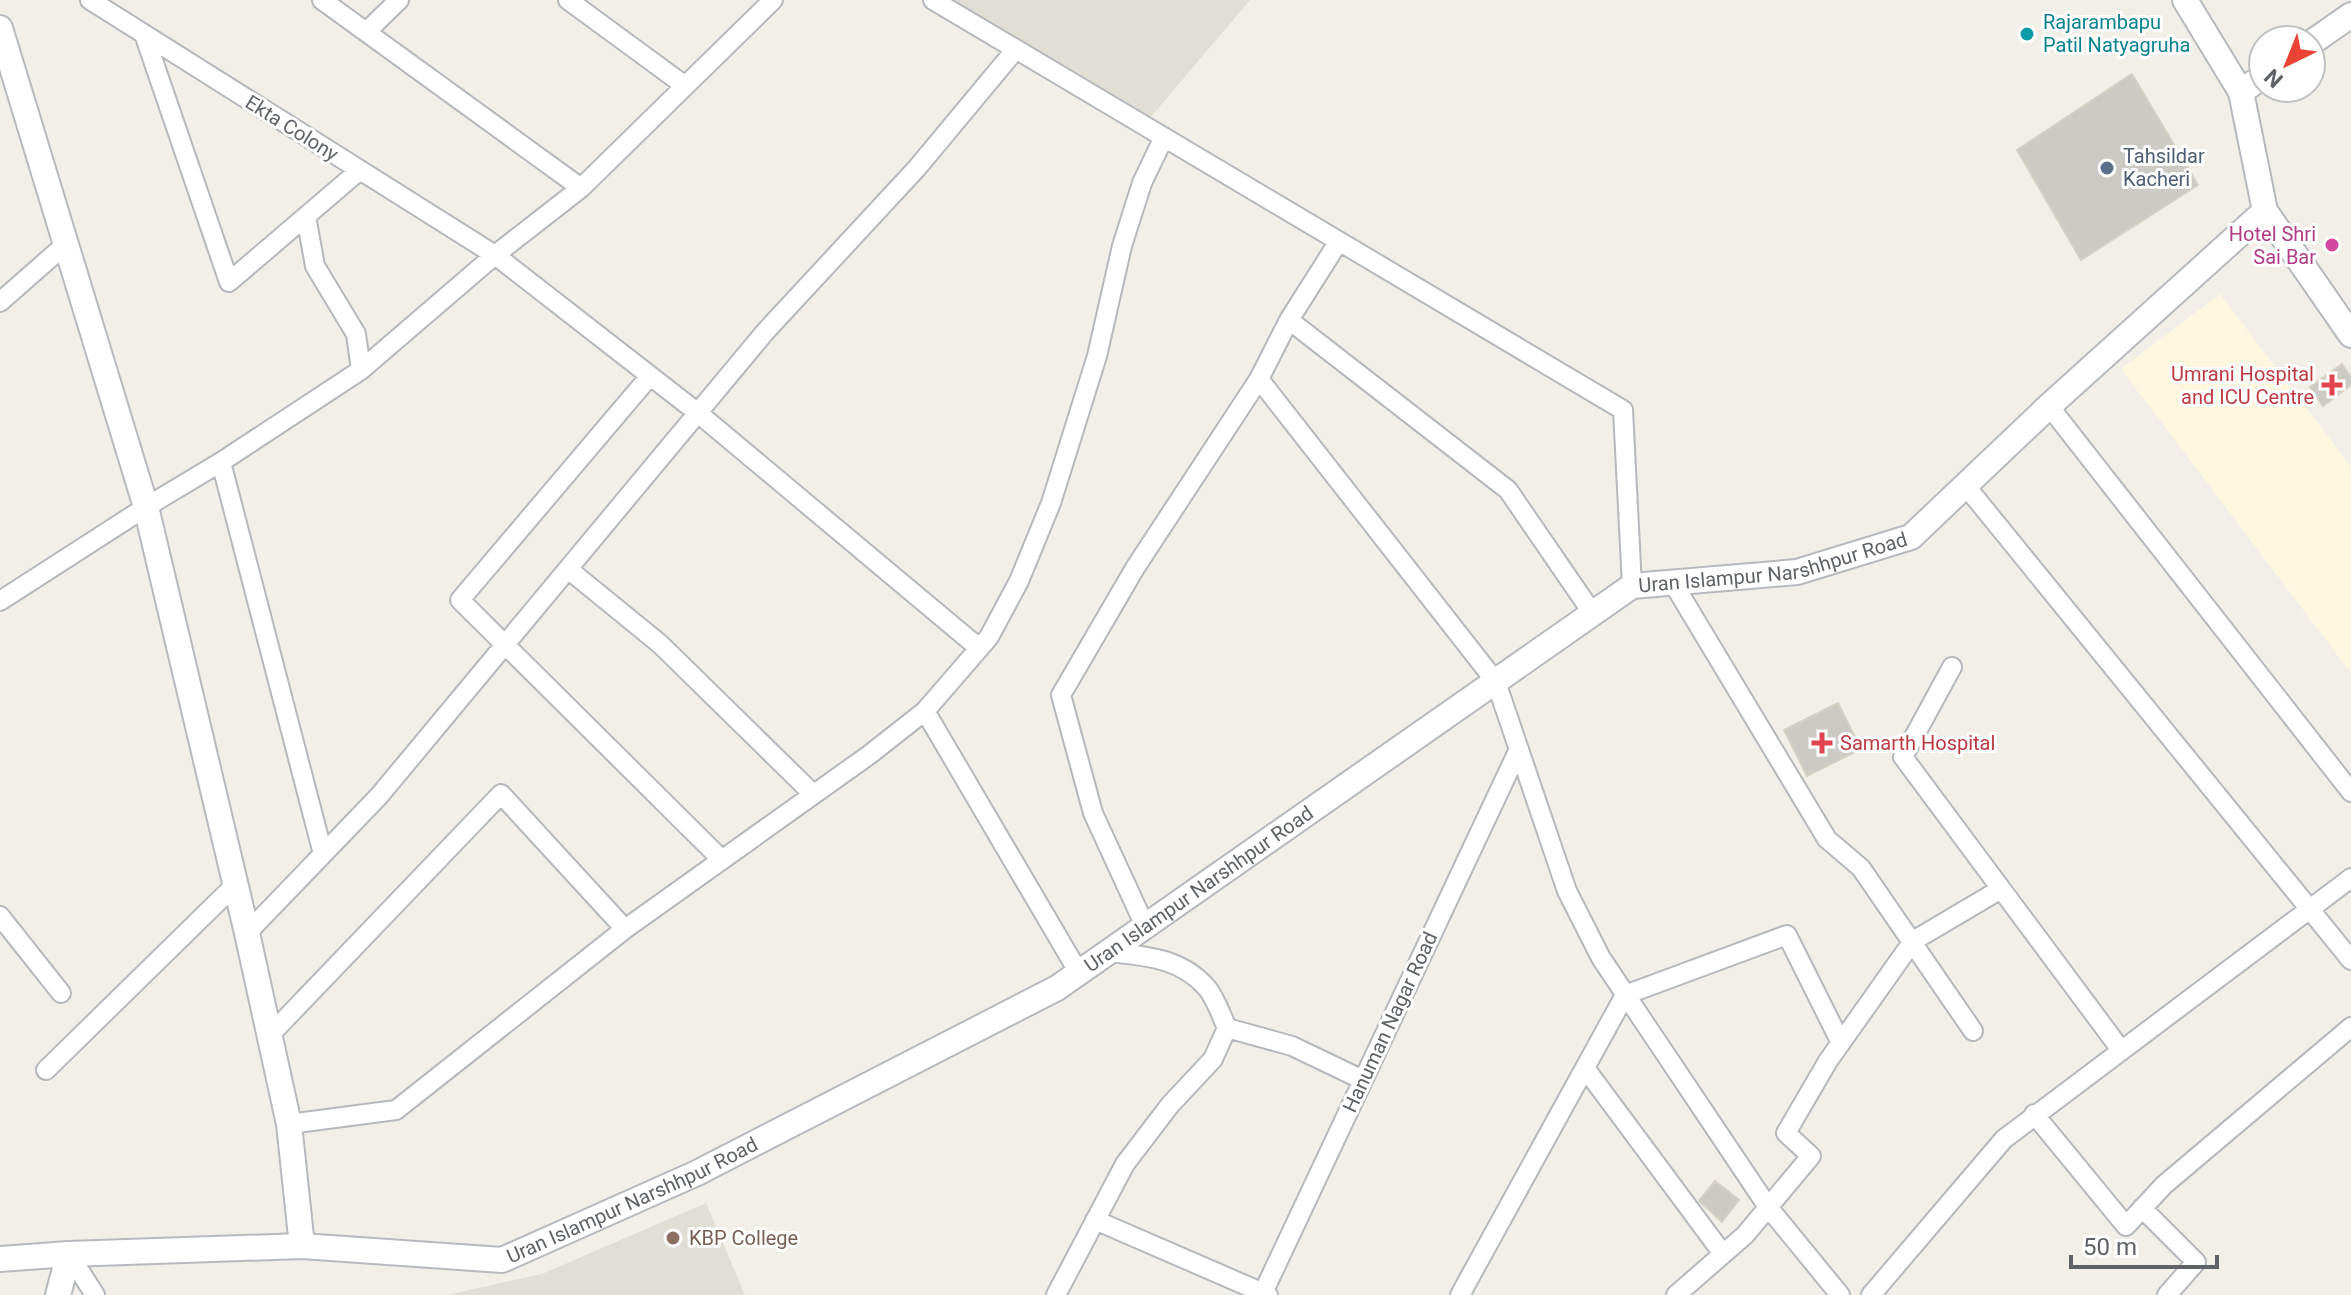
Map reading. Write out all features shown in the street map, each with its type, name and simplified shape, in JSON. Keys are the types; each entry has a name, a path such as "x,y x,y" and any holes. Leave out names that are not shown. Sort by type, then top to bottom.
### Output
{"main road":[{"path":"2185,0 2241,92 2265,211 2351,335"},
{"path":"2327,32 2351,15"},
{"path":"0,28 146,507 289,1124 302,1246"},
{"path":"2241,92 2247,88"},
{"name":"Uran Islampur Narshhpur Road","path":"0,1259 302,1246 502,1260 697,1173 1057,988 1632,586 1797,572 1911,537 2049,406 2265,211"},
{"path":"58,1295 69,1254"}],"street":[{"name":"Ekta Colony","path":"90,0 495,255 698,413 979,648"},
{"path":"322,0 581,188"},
{"path":"366,32 399,0"},
{"path":"568,0 684,85"},
{"path":"0,601 361,370 495,255 581,188 773,0"},
{"path":"933,0 1623,410 1632,586"},
{"path":"144,34 229,282 360,170"},
{"path":"247,933 379,796 799,293 917,168 1016,49"},
{"path":"289,1124 396,1110 625,929 869,755 925,711 989,637 1019,581 1051,503 1097,356 1122,246 1138,196 1164,137"},
{"path":"306,216 315,266 356,334 361,370"},
{"path":"1145,926 1093,813 1061,695 1135,568 1259,379 1289,320 1339,241"},
{"path":"0,302 66,244"},
{"path":"1289,320 1508,490 1593,614"},
{"path":"649,377 460,600 721,859"},
{"path":"1259,379 1496,682 1567,891 1601,958 1768,1207 1840,1295"},
{"path":"2049,406 2351,792"},
{"path":"221,462 323,854"},
{"path":"1965,485 2351,960"},
{"path":"568,569 660,644 812,793"},
{"path":"1673,583 1827,839 1861,868 1973,1031"},
{"path":"1952,667 1903,757 2121,1050"},
{"path":"925,711 1079,973"},
{"name":"Hanuman Nagar Road","path":"1264,1294 1519,749"},
{"path":"269,1036 501,794 625,929"},
{"path":"1871,1295 2004,1139 2351,878"},
{"path":"46,1070 235,885"},
{"path":"1676,1295 1745,1235 1811,1156 1786,1133 1841,1043 1913,941 2001,889"},
{"path":"0,916 61,993"},
{"path":"1460,1295 1625,995 1787,935 1841,1043"},
{"path":"1109,952 1158,958 1186,969 1208,990 1227,1028 1292,1046 1363,1080"},
{"path":"2034,1114 2126,1226 2164,1185 2351,1027"},
{"path":"1056,1295 1125,1164 1170,1105 1213,1059 1227,1028"},
{"path":"1585,1068 1723,1254"},
{"path":"2142,1208 2196,1262 2167,1295"},
{"path":"1095,1220 1264,1294"},
{"path":"69,1254 95,1295"}],"shaded area":[{"path":"944,0 1250,0 1144,125"},
{"path":"2220,294 2351,467 2351,673 2121,369"},
{"name":"KBP College","path":"706,1203 745,1295 447,1295 542,1274"}],"building":[{"name":"Tahsildar Kacheri","path":"2132,74 2198,185 2081,260 2017,150"},
{"path":"2342,364 2351,377 2351,385 2323,406 2310,387"},
{"path":"1838,703 1861,749 1807,776 1784,730"},
{"path":"1715,1181 1739,1200 1722,1222 1699,1201"}],"place":[{"name":"Rajarambapu Patil Natyagruha","path":"2027,34"},
{"name":"Tahsildar Kacheri","path":"2107,168"},
{"name":"Hotel Shri Sai Bar","path":"2332,245"},
{"name":"Umrani Hospital and ICU Centre","path":"2332,385"},
{"name":"Samarth Hospital","path":"1822,743"},
{"name":"KBP College","path":"673,1238"}]}
